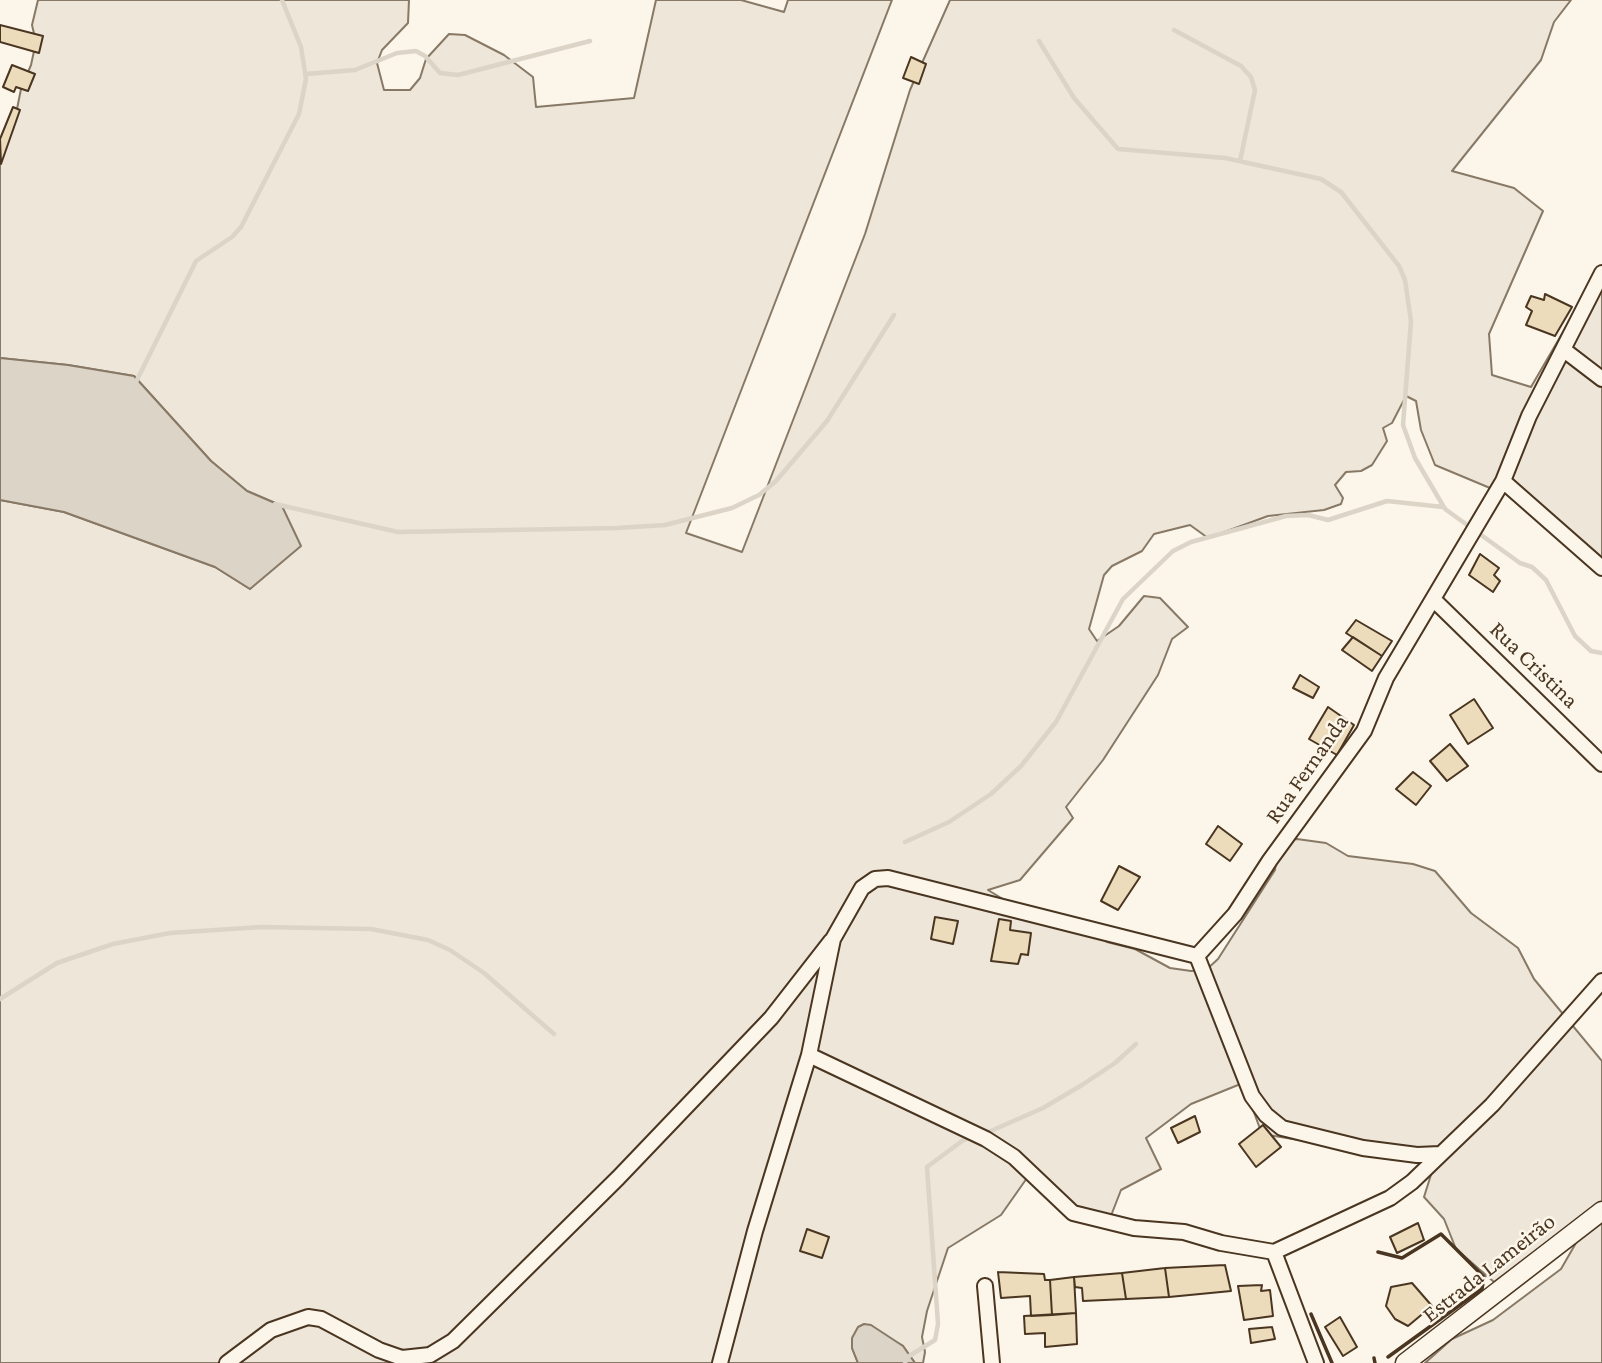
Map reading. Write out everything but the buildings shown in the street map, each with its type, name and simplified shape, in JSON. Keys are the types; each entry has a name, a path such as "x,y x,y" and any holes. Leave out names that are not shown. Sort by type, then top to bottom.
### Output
{"street":[{"name":"Rua Fernanda","path":"1197,956 1235,914 1270,860 1354,747 1373,714 1386,678 1503,481 1529,416 1602,273"},
{"path":"1564,350 1602,379"},
{"path":"1503,481 1602,568"},
{"name":"Rua Cristina","path":"1433,599 1602,764"},
{"path":"227,1363 271,1330 308,1317 321,1319 379,1350 402,1358 430,1354 453,1342 618,1178 771,1018 833,939 867,882 888,878 1197,956 1252,1096 1266,1115 1282,1128 1363,1148 1417,1155 1440,1154"},
{"path":"720,1363 755,1231 809,1055 833,939"},
{"path":"809,1055 986,1139 1014,1157 1073,1213 1134,1228 1184,1232 1220,1243 1274,1252 1391,1198 1412,1182 1492,1105 1602,981"},
{"name":"Estrada Lameirão","path":"1405,1363 1602,1211"},
{"path":"1274,1252 1313,1361"},
{"path":"985,1286 992,1363"}],"shaded area":[{"path":"38,0 409,0 408,23 382,50 377,63 384,90 410,90 420,78 426,59 449,34 465,35 504,55 533,77 536,107 634,98 656,0 741,0 784,12 788,0 892,0 686,533 742,552 865,234 910,90 950,0 1571,0 1554,22 1541,60 1452,171 1514,188 1543,211 1489,334 1492,375 1531,387 1602,265 1602,563 1504,471 1490,488 1435,465 1421,430 1416,401 1406,396 1392,423 1383,428 1387,441 1372,465 1361,471 1346,472 1335,485 1343,498 1341,504 1324,510 1268,516 1208,538 1190,525 1154,534 1142,551 1112,566 1104,575 1089,629 1097,641 1119,626 1144,596 1160,598 1188,627 1172,639 1158,675 1103,760 1066,807 1073,818 1020,880 988,890 1021,910 1086,929 1107,942 1135,949 1170,968 1191,971 1206,970 1218,959 1275,870 1277,850 1285,841 1297,839 1326,843 1348,856 1413,864 1435,871 1471,913 1518,948 1534,979 1602,1061 1602,1201 1494,1282 1456,1249 1444,1219 1424,1197 1435,1162 1262,1134 1243,1083 1191,1104 1146,1138 1161,1169 1121,1190 1107,1226 1069,1213 1038,1169 1027,1178 1001,1215 948,1248 927,1311 922,1337 925,1352 923,1363 915,1363 903,1346 892,1340 852,1348 858,1363 0,1363 0,500 64,512 215,567 250,589 282,506 247,491 211,461 134,376 68,365 0,358 0,158 13,129 21,89 31,65 36,42 32,25"},
{"path":"0,358 68,365 134,376 211,461 247,491 282,506 301,546 250,589 215,567 64,512 0,500"},
{"path":"1602,1221 1602,1363 1425,1363 1452,1339 1493,1320 1561,1269 1580,1236"},
{"path":"871,1325 903,1346 915,1363 858,1363 852,1348 852,1338 858,1327"}],"waterway":[{"path":"135,384 196,261 232,237 241,227 299,114 306,79 301,47 282,0"},
{"path":"1174,30 1241,66 1251,77 1255,90 1240,161"},
{"path":"306,74 355,70 397,53 416,51 425,56 440,73 458,75 590,41"},
{"path":"1039,41 1074,98 1118,149 1225,158 1321,179 1341,192 1399,266 1405,280 1411,321 1403,425 1415,458 1445,509 1520,563 1532,567 1546,580 1575,636 1591,651 1602,653"},
{"path":"275,504 398,532 665,525 732,508 759,495 776,481 827,421 894,315"},
{"path":"905,842 949,822 991,794 1021,766 1056,722 1123,599 1173,551 1191,542 1286,516 1308,515 1328,520 1387,501 1443,507"},
{"path":"0,999 57,963 113,944 170,933 261,927 371,929 428,940 450,950 484,973 554,1034"},
{"path":"984,1134 1043,1108 1082,1085 1115,1063 1136,1044"},
{"path":"905,1363 906,1358 935,1340 938,1324 927,1167 962,1141 972,1137"}],"wall":[{"path":"1378,1252 1402,1258 1441,1234 1484,1277 1482,1289 1388,1357"},
{"path":"1311,1314 1332,1363"},
{"path":"1374,1358 1375,1363"}]}
